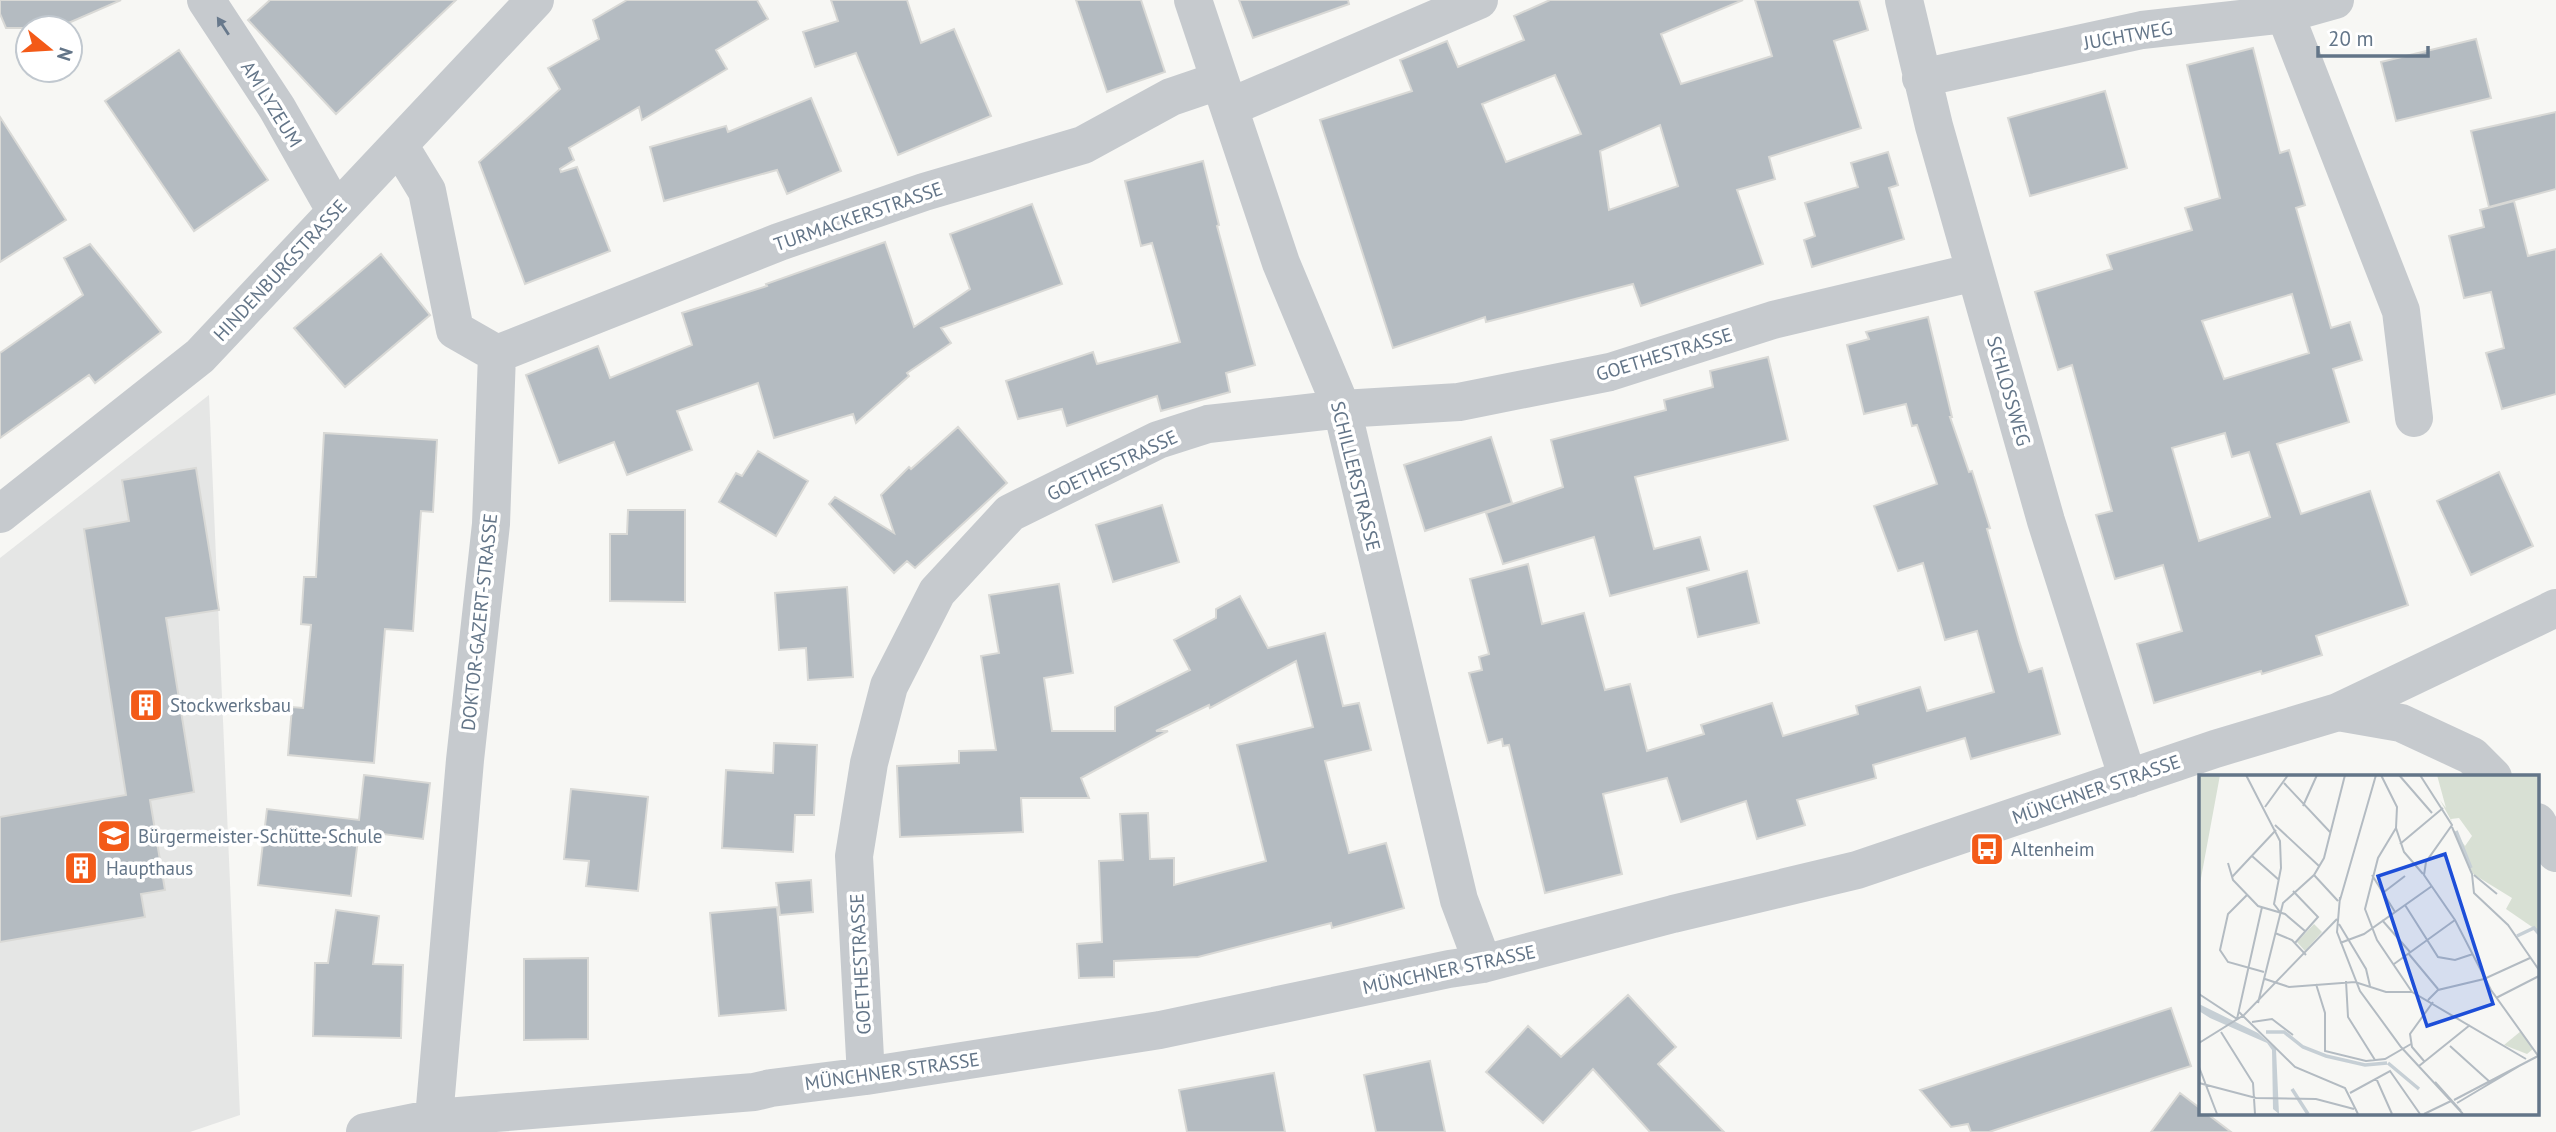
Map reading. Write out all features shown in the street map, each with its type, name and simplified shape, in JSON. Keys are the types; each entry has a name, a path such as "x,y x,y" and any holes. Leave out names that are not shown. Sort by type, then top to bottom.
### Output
{"street":[{"name":"AM LYZEUM","path":"206,0 278,108 335,210"},
{"name":"HINDENBURGSTRASSE","path":"0,514 200,356 535,0"},
{"name":"SCHILLERSTRASSE","path":"1193,0 1281,264 1342,409 1459,900 1483,964"},
{"name":"TURMACKERSTRASSE","path":"498,354 779,242 924,191 1083,145 1171,97 1224,94 1479,0"},
{"name":"SCHLOSSWEG","path":"1904,0 1921,78 2046,522 2128,779"},
{"name":"JUCHTWEG","path":"1921,78 2141,30 2285,14 2335,0"},
{"path":"2285,14 2401,311 2414,418"},
{"path":"399,145 427,191 455,330 498,354"},
{"name":"GOETHESTRASSE","path":"866,1076 854,856 869,763 889,686 937,592 1010,513 1158,440 1208,424 1342,409 1460,402 1610,373 1773,320 1975,272"},
{"name":"DOKTOR-GAZERT-STRASSE","path":"435,1125 464,774 491,524 498,354"},
{"path":"2338,712 2556,608"},
{"name":"MÜNCHNER STRASSE","path":"365,1132 754,1092 866,1076 1160,1030 1448,968 1483,964 1673,914 1857,870 2215,749 2338,712 2401,723 2472,756 2491,775"},
{"path":"2538,824 2556,853"}],"shaded area":[{"name":"Bürgermeister-Schütte-Schule","path":"209,395 240,1115 190,1132 0,1132 0,558"}],"building":[{"path":"0,0 121,0 84,16 84,14 14,14 14,28 6,28 0,14"},
{"path":"270,0 456,0 336,114 248,20"},
{"path":"627,0 757,0 768,19 716,50 727,69 642,120 639,107 569,148 574,160 560,169 561,172 577,167 610,251 525,284 479,162 560,89 548,68 599,39 593,20"},
{"path":"831,0 907,0 921,43 954,29 991,116 898,155 856,53 815,67 803,32 838,21"},
{"path":"1076,0 1141,0 1165,72 1107,92"},
{"path":"1239,0 1348,0 1349,4 1253,38"},
{"path":"1550,0 1743,0 1661,34 1681,84 1772,56 1755,0 1859,0 1868,30 1834,41 1861,128 1769,157 1775,179 1737,190 1763,264 1641,306 1633,284 1486,322 1485,317 1393,348 1320,120 1412,91 1400,60 1447,41 1458,67 1524,40 1514,16","holes":["1555,75 1581,134 1506,162 1482,104","1660,125 1678,186 1609,210 1600,151"]},
{"path":"2476,39 2491,98 2396,121 2381,62"},
{"path":"2253,48 2280,153 2289,150 2305,205 2296,208 2331,328 2350,322 2362,360 2333,369 2349,422 2277,444 2301,514 2370,491 2408,605 2316,636 2322,655 2154,703 2137,644 2182,631 2163,565 2115,579 2096,515 2112,511 2072,365 2058,370 2035,292 2112,269 2107,255 2192,230 2185,208 2220,198 2187,65","holes":["2292,294 2309,353 2224,379 2202,321","2225,433 2232,457 2249,452 2270,517 2199,541 2172,448"]},
{"path":"179,50 268,180 194,231 105,101"},
{"path":"2105,91 2127,168 2030,196 2008,118"},
{"path":"811,98 841,171 787,194 777,170 664,201 650,147 726,126 728,132"},
{"path":"2556,112 2556,189 2489,207 2471,131"},
{"path":"0,117 66,220 0,262"},
{"path":"1888,152 1898,185 1889,188 1904,239 1812,267 1804,240 1815,236 1805,203 1858,187 1851,163"},
{"path":"1203,161 1219,225 1217,226 1255,365 1226,373 1230,392 1161,411 1157,396 1067,426 1062,409 1018,419 1006,381 1093,352 1097,364 1180,342 1152,243 1141,246 1125,181"},
{"path":"2514,201 2528,256 2556,249 2556,394 2502,409 2486,353 2504,348 2491,292 2464,298 2449,236 2484,227 2480,210"},
{"path":"1032,204 1062,284 941,328 951,343 907,373 909,376 856,423 853,414 774,438 758,383 677,411 692,450 627,475 614,442 559,463 526,375 598,346 610,378 692,345 682,313 767,286 766,284 885,242 914,327 970,289 950,234"},
{"path":"90,244 161,332 95,383 89,375 0,438 0,353 83,295 64,258"},
{"path":"381,254 430,315 345,387 294,328"},
{"path":"1928,317 1950,417 1969,472 1972,471 1990,528 1987,529 2019,641 2029,672 2042,668 2060,734 1971,759 1965,738 1873,765 1876,778 1797,800 1805,825 1757,839 1746,801 1681,822 1667,778 1603,794 1622,874 1545,893 1509,745 1503,746 1502,739 1488,743 1469,673 1482,670 1479,657 1489,654 1470,579 1528,564 1542,624 1584,613 1605,690 1630,684 1647,751 1704,734 1701,725 1772,703 1783,736 1858,714 1856,706 1920,687 1927,711 1994,692 1977,631 1945,640 1923,563 1898,571 1874,506 1937,484 1917,425 1912,426 1906,404 1864,414 1847,345 1869,339 1866,332"},
{"path":"1768,357 1788,440 1635,477 1654,549 1700,537 1709,570 1610,596 1594,537 1503,564 1486,513 1563,487 1551,440 1666,410 1664,400 1713,387 1710,371"},
{"path":"958,427 1007,483 915,568 907,561 894,573 829,504 835,497 894,533 881,495 909,467 911,469"},
{"path":"324,433 437,440 433,512 421,511 413,631 385,629 374,763 288,755 292,707 303,708 311,625 301,624 304,577 316,577"},
{"path":"1491,437 1512,503 1425,531 1404,465"},
{"path":"758,451 808,481 776,536 719,502 736,473 742,476"},
{"path":"196,468 219,610 166,618 194,792 150,800 165,890 141,894 145,917 0,942 0,817 126,795 84,529 129,521 122,480"},
{"path":"2499,472 2533,546 2471,575 2437,501"},
{"path":"1162,505 1179,562 1113,582 1096,525"},
{"path":"628,510 685,510 685,602 610,601 610,534 627,534"},
{"path":"1747,571 1759,623 1698,637 1687,588"},
{"path":"1059,584 1073,673 1044,678 1052,731 1115,731 1115,707 1190,670 1174,640 1216,618 1216,609 1240,596 1268,648 1325,633 1343,706 1359,703 1371,750 1325,761 1349,853 1386,843 1404,908 1332,928 1331,923 1198,957 1114,961 1114,977 1079,978 1077,944 1102,942 1099,861 1123,860 1120,814 1148,813 1150,859 1174,858 1174,885 1266,861 1237,745 1313,727 1296,661 1210,708 1209,705 1156,731 1168,731 1081,778 1089,798 1021,798 1023,832 900,837 897,766 959,763 959,751 996,750 981,656 999,653 989,595"},
{"path":"847,587 853,677 808,680 806,648 779,650 775,593"},
{"path":"774,743 817,745 814,815 795,815 793,852 722,848 726,770 773,773"},
{"path":"364,775 430,783 423,839 359,831 351,896 258,885 267,809 359,820"},
{"path":"571,789 648,797 638,891 586,886 589,861 564,859"},
{"path":"811,880 813,912 780,915 776,883"},
{"path":"777,907 786,1010 719,1016 710,913"},
{"path":"336,910 379,916 373,964 403,965 401,1038 313,1036 315,963 328,963"},
{"path":"588,958 588,1039 524,1040 524,959"},
{"path":"1628,995 1676,1047 1658,1064 1724,1132 1650,1132 1593,1069 1543,1123 1486,1072 1528,1026 1561,1057"},
{"path":"2171,1008 2191,1066 1989,1132 1971,1132 1968,1124 1951,1127 1920,1090"},
{"path":"1430,1061 1445,1132 1376,1132 1364,1075"},
{"path":"1274,1073 1285,1132 1187,1132 1179,1090"},
{"path":"2180,1093 2199,1107 2199,1114 2207,1114 2231,1132 2151,1132"}],"place":[{"name":"Stockwerksbau","path":"146,705"},
{"name":"Bürgermeister-Schütte-Schule","path":"114,836"},
{"name":"Altenheim","path":"1987,849"},
{"name":"Haupthaus","path":"81,868"}]}
